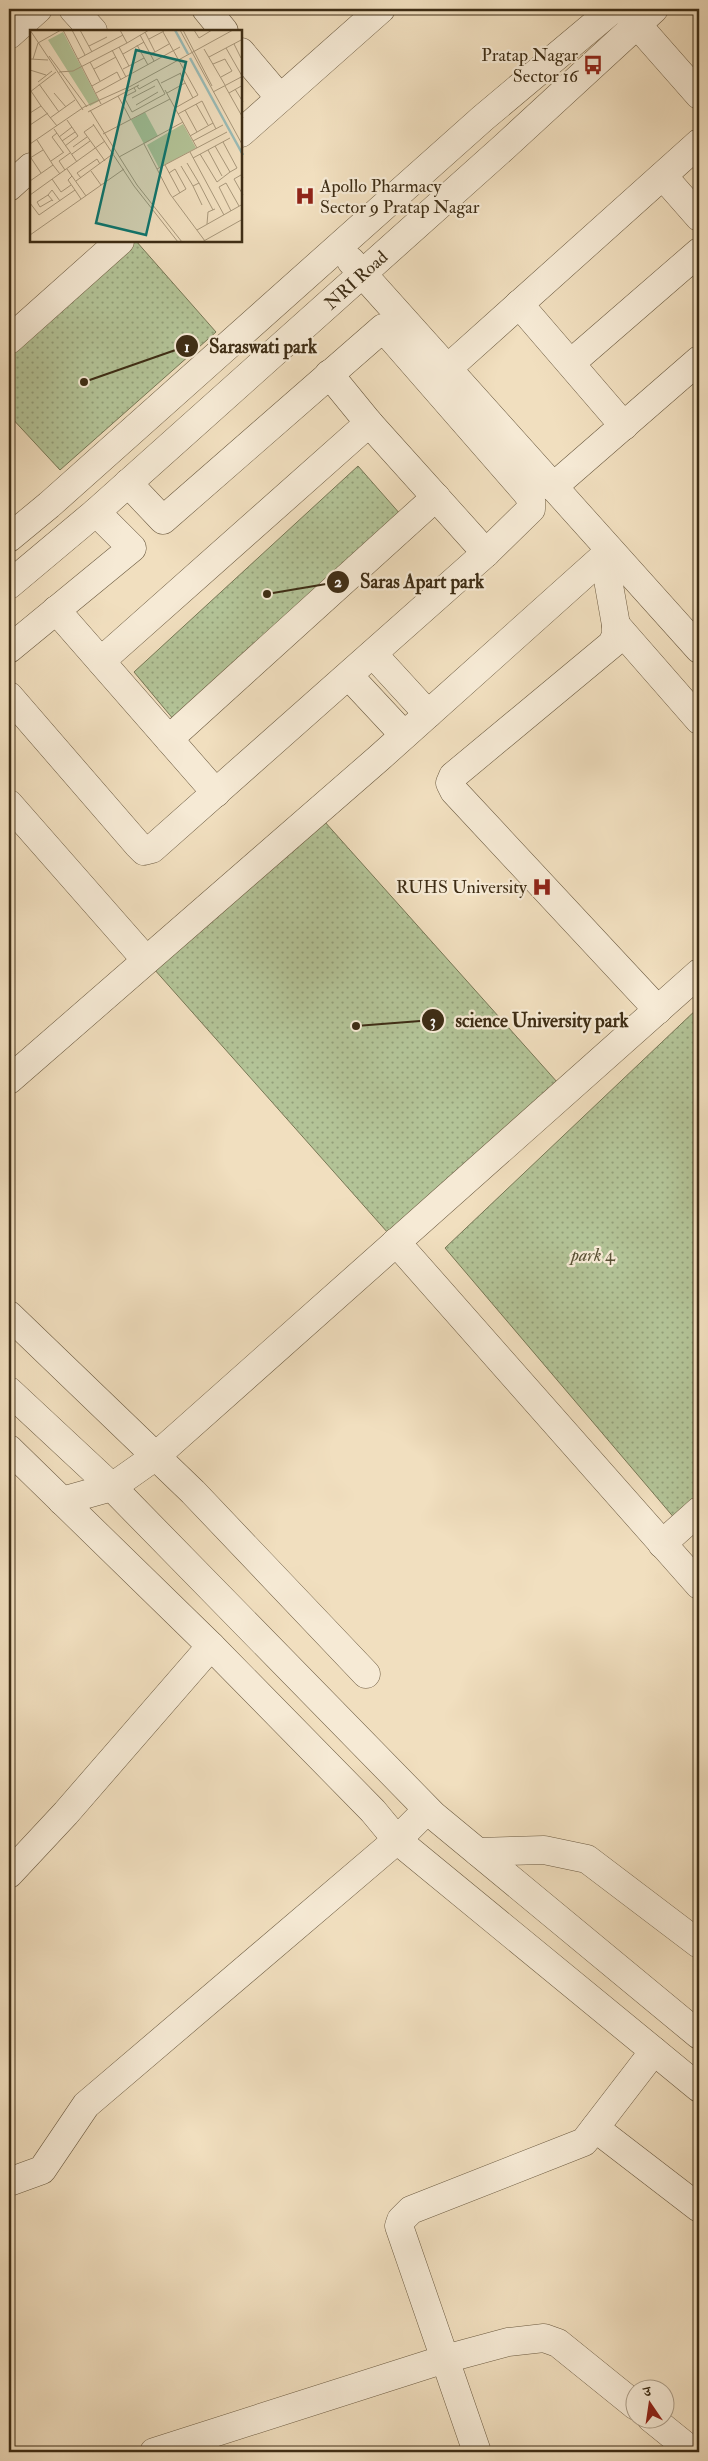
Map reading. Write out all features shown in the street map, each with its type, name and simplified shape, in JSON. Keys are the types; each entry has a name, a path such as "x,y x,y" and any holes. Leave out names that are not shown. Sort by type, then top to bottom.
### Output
{"street":[{"path":"9,35 38,9"},
{"path":"73,9 92,30"},
{"path":"206,9 223,30"},
{"path":"242,132 382,9"},
{"name":"NRI Road","path":"9,538 49,505 482,118 613,9"},
{"path":"638,14 699,95"},
{"name":"NRI Road","path":"9,586 96,512 362,274 638,14"},
{"path":"242,53 280,98"},
{"path":"447,368 699,143"},
{"path":"663,176 699,217"},
{"path":"9,340 119,242"},
{"path":"338,247 553,487 607,554 699,649"},
{"path":"571,363 699,252"},
{"path":"519,304 624,426"},
{"path":"9,649 132,548 383,328 531,499 531,508 486,554 152,849 144,851 9,696"},
{"path":"553,487 699,360"},
{"path":"329,374 369,423 486,554"},
{"path":"101,661 369,423"},
{"path":"128,483 163,520"},
{"path":"169,739 436,497"},
{"path":"96,512 132,548"},
{"path":"607,554 616,625 616,635 612,644 453,776 450,783 454,791 658,1010"},
{"path":"9,1080 428,714 607,554"},
{"path":"56,610 216,793"},
{"path":"616,625 699,720"},
{"path":"373,654 428,714"},
{"path":"349,676 404,735"},
{"path":"9,804 146,960"},
{"path":"62,1501 112,1486 156,1456 699,973"},
{"path":"396,1242 699,1585"},
{"path":"9,1315 193,1492 366,1674"},
{"path":"9,1391 112,1486 427,1810 699,2035"},
{"path":"13,1465 62,1501 211,1646 373,1811 397,1840 699,2088"},
{"path":"662,1544 699,1511"},
{"path":"9,1874 66,1813 211,1646"},
{"path":"9,2182 42,2170 86,2106 397,1840 427,1810"},
{"path":"478,1852 544,1850 586,1859 699,1944"},
{"path":"477,2452 400,2226 401,2220 411,2210 584,2142 654,2051"},
{"path":"595,2128 631,2153 699,2208"},
{"path":"154,2452 445,2359 508,2342 544,2338 558,2343 626,2398"},
{"path":"663,2428 693,2452"}],"green space":[{"path":"131,242 137,242 216,332 60,470 9,415 9,350"},
{"path":"358,466 401,515 174,720 134,672"},
{"path":"316,812 566,1092 396,1242 146,960"},
{"name":"park 4","path":"699,1007 699,1500 676,1520 445,1248"}],"place":[{"name":"Pratap Nagar Sector 16","path":"593,65"},
{"name":"Apollo Pharmacy Sector 9 Pratap Nagar","path":"305,196"},
{"name":"Saraswati park","path":"84,382"},
{"name":"Saras Apart park","path":"267,594"},
{"name":"RUHS University","path":"542,887"},
{"name":"science University park","path":"356,1026"}]}
